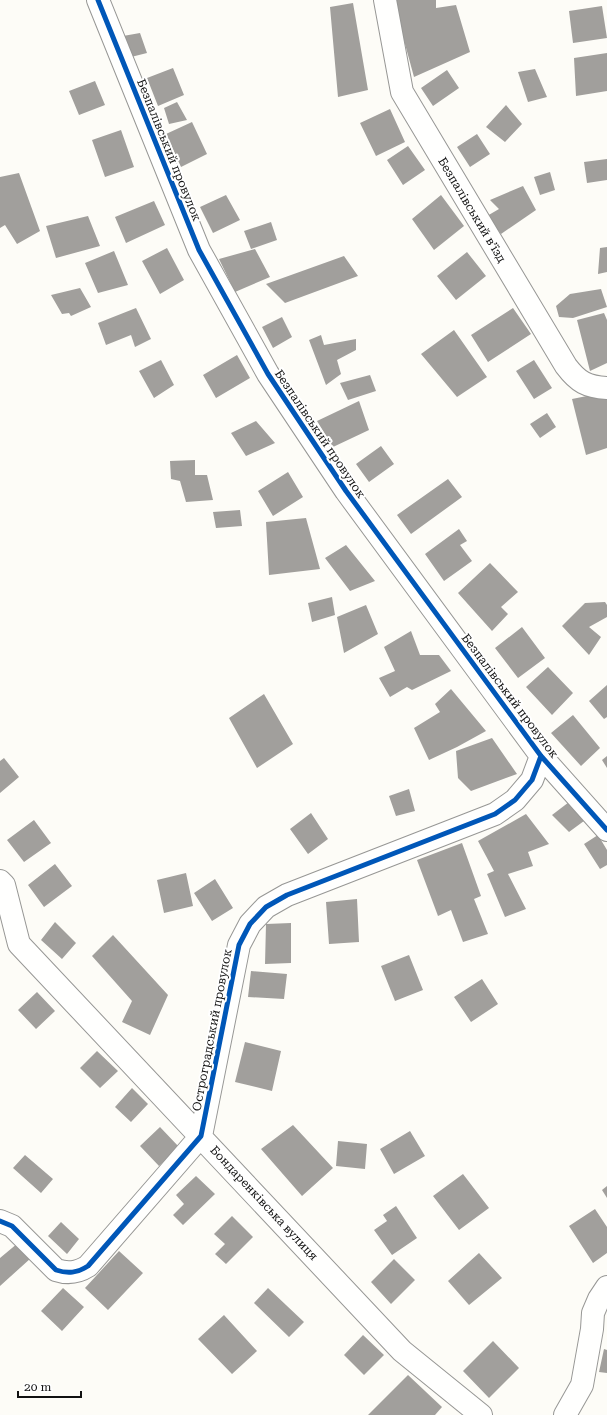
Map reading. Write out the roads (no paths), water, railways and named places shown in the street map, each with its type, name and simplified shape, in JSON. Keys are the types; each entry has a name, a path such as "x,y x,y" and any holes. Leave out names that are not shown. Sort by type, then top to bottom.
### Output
{"street":[{"name":"Безпалівський провулок","path":"98,0 199,250 268,374 346,491 541,756 607,830"},
{"name":"Безпалівський в’їзд","path":"385,0 402,92 566,366 574,376 584,383 595,387 607,388"},
{"name":"Остроградський провулок","path":"0,1221 12,1226 56,1270 72,1272 88,1266 201,1136 239,945 250,924 266,907 287,895 495,814 515,800 532,780 541,756"},
{"name":"Бондаренківська вулиця","path":"0,881 4,885 19,944 402,1350 481,1415"},
{"path":"565,1415 582,1385 592,1329 593,1313 599,1298 607,1287"}]}
